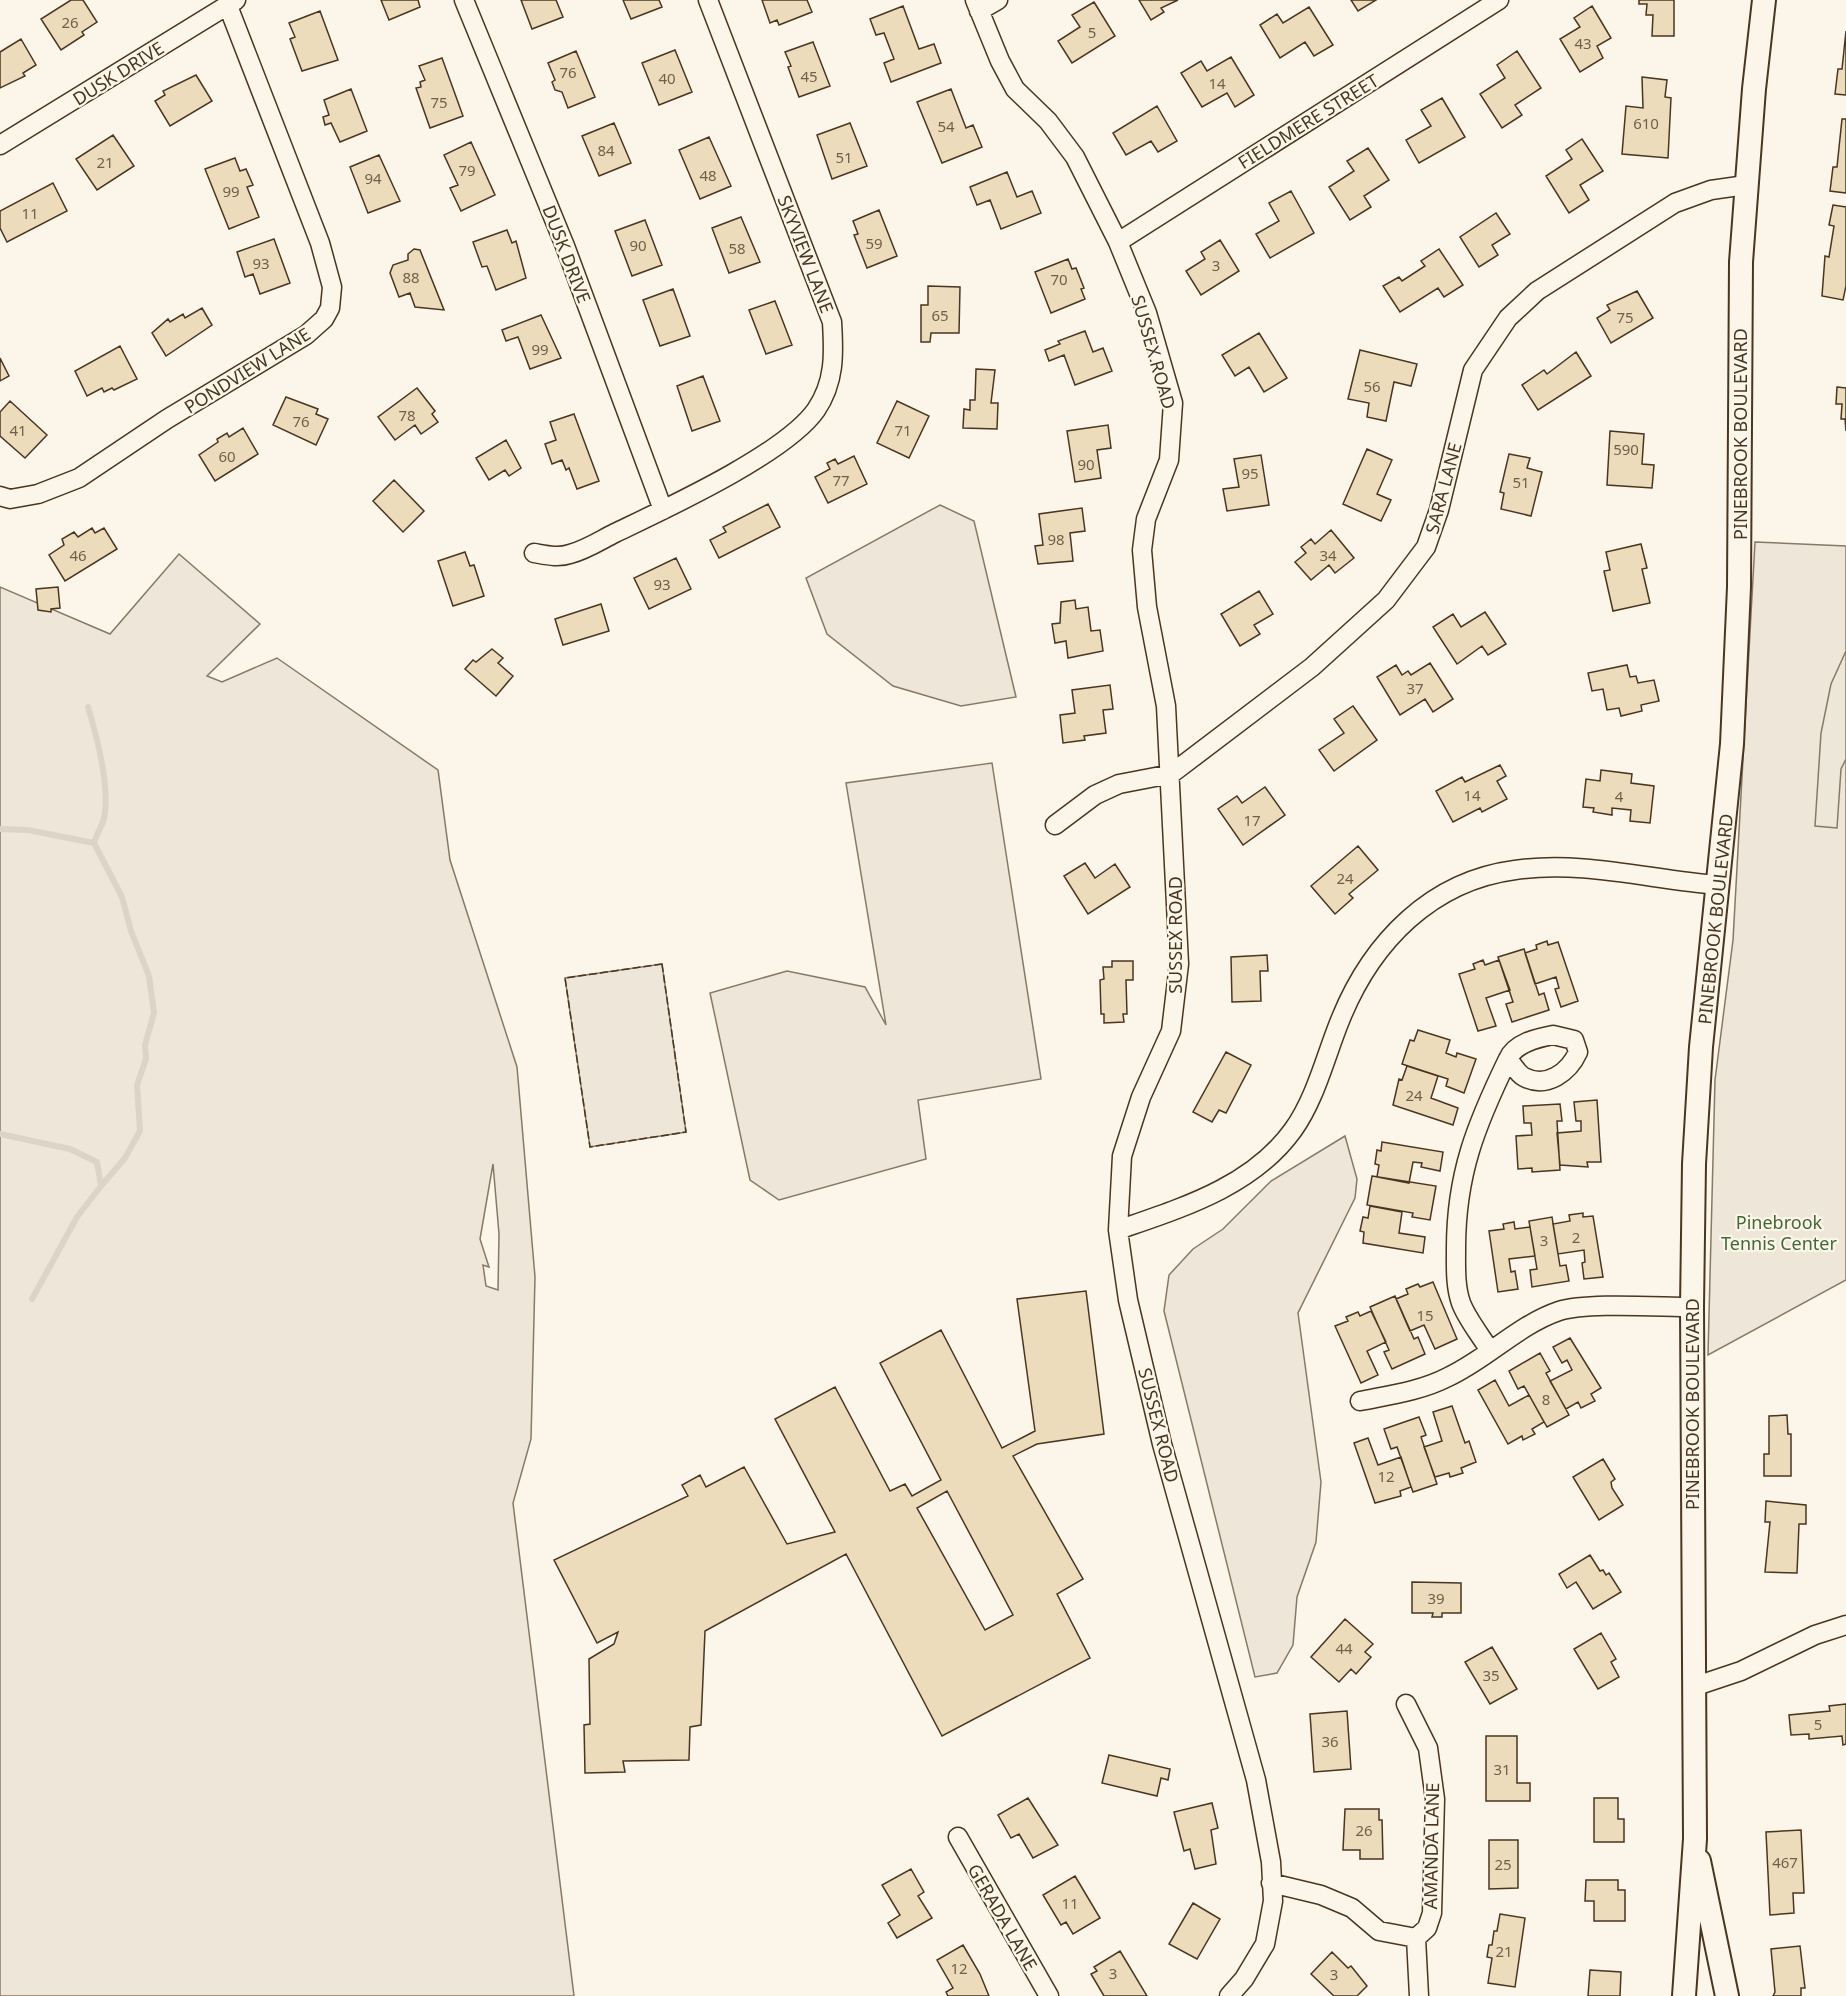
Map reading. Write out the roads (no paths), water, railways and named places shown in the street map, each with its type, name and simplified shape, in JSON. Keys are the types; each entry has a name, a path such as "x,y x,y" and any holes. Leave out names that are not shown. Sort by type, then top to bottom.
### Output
{"street":[{"name":"DUSK DRIVE","path":"464,0 565,246 663,510"},
{"name":"SKYVIEW LANE","path":"534,553 551,556 570,554 663,510 757,458 795,432 815,411 827,392 834,356 832,322 708,0"},
{"path":"977,6 998,0"},
{"name":"FIELDMERE STREET","path":"1118,242 1499,0"},
{"name":"PINEBROOK BOULEVARD","path":"1684,1989 1687,1923 1695,1839 1692,1307 1697,1102 1729,790 1737,650 1741,262 1764,0"},
{"name":"DUSK DRIVE","path":"0,145 232,3"},
{"name":"PONDVIEW LANE","path":"0,496 10,499 38,494 80,478 167,419 306,335 324,319 330,308 332,287 320,243 232,3"},
{"name":"SUSSEX ROAD","path":"977,6 1015,89 1048,121 1075,157 1118,242 1147,313 1173,403 1169,460 1146,519 1142,550 1147,607 1166,706 1179,964 1178,992 1171,1031 1141,1097 1122,1156 1118,1230 1128,1300 1162,1444 1256,1780 1271,1862 1273,1901 1264,1944 1244,1979 1229,1996"},
{"name":"SARA LANE","path":"1055,825 1095,795 1119,784 1171,774 1312,667 1386,600 1426,547 1439,510 1473,370 1508,318 1537,291 1675,203 1711,190 1746,185"},
{"path":"1118,1230 1177,1210 1228,1186 1263,1163 1293,1130 1315,1086 1341,1016 1364,970 1391,934 1416,911 1447,891 1474,878 1516,869 1571,868 1718,885"},
{"path":"1490,1351 1461,1304 1456,1279 1456,1209 1464,1169 1480,1115 1508,1059"},
{"path":"1360,1401 1413,1390 1449,1377 1528,1326 1560,1311 1594,1307 1692,1307"},
{"path":"1693,1687 1741,1671 1815,1635 1846,1625"},
{"name":"AMANDA LANE","path":"1406,1704 1428,1748 1435,1799 1432,1913 1427,1928 1416,1938"},
{"name":"GERADA LANE","path":"958,1837 1049,1996"},
{"name":"PINEBROOK BOULEVARD","path":"1695,1839 1726,1989"},
{"path":"1271,1883 1321,1894 1352,1908 1379,1931 1416,1938 1419,1996"},
{"path":"1684,1989 1693,1975 1704,1972 1726,1989"}],"waterway":[{"path":"88,707 102,764 106,795 103,822 94,843"},
{"path":"0,829 28,830 94,843 122,897 131,931 149,976 154,1013 145,1045 146,1059 137,1085 140,1131 125,1158 101,1186"},
{"path":"0,1134 70,1149 97,1162 101,1186 77,1217 32,1299"}],"park label":[{"name":"Pinebrook Tennis Center","path":"1779,1232"}]}
